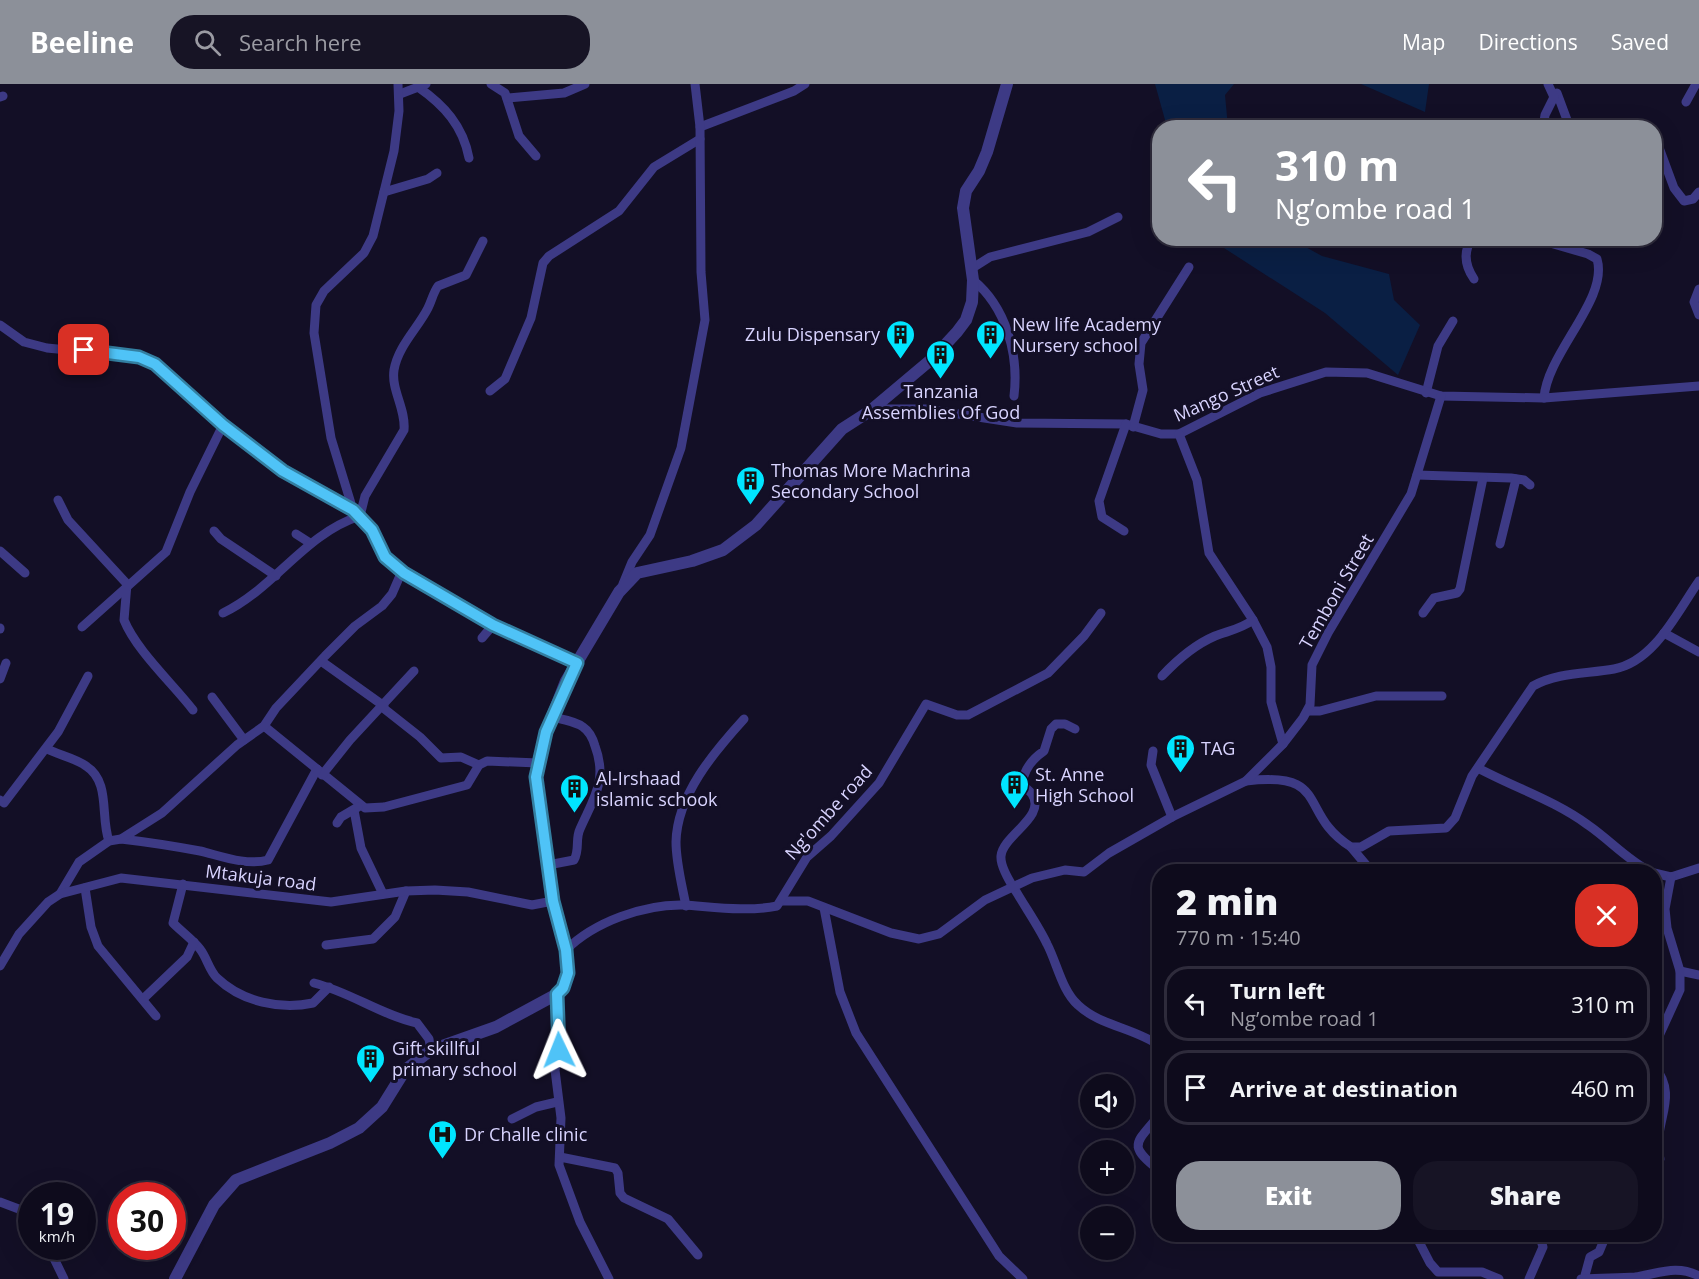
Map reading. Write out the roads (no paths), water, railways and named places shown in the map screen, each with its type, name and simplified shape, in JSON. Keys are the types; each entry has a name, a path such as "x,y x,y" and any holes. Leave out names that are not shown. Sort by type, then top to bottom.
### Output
{"street":[{"path":"491,84 501,89 507,98 519,136 536,156"},
{"path":"507,98 564,93 585,84"},
{"path":"175,1279 214,1205 236,1180 330,1143 365,1124 382,1107 405,1070 431,1050 496,1027 557,994 563,988 568,973 566,950 553,901 536,777 538,763 552,717 577,663 619,592 632,562 650,535 681,448 705,320 700,272 700,127 694,84"},
{"path":"700,127 794,91 805,84"},
{"path":"619,592 637,573 692,561 723,549 756,525 842,429 872,409 933,358 957,332 966,320 972,302 972,274 963,208 966,191 979,171 987,152 1007,84"},
{"path":"1544,120 1554,97 1548,84"},
{"path":"1686,102 1696,84"},
{"path":"357,513 332,438 314,333 316,305 324,291 369,246 389,177 397,134 399,89 422,86 440,102 463,136 469,158"},
{"path":"1557,93 1567,120"},
{"path":"490,391 505,379 531,318 543,263 549,256 619,212 654,167 700,139"},
{"path":"1662,156 1674,188 1684,201 1693,199 1699,192"},
{"path":"384,192 428,179 437,173"},
{"path":"972,274 990,257 1088,232 1118,217"},
{"path":"223,613 243,603 276,576 310,543 339,522 357,513 404,430 405,418 395,386 394,370 398,359 429,307 438,286 466,275 483,241"},
{"path":"1468,246 1465,257 1474,279"},
{"path":"1544,398 1545,386 1557,360 1587,308 1600,268 1597,259 1560,246"},
{"path":"1124,531 1102,517 1099,501 1143,390 1139,364 1141,343 1189,267"},
{"path":"972,274 990,294 1011,344 1016,372 1014,396"},
{"path":"1699,288 1694,302 1699,315"},
{"path":"1426,393 1438,346 1454,321"},
{"path":"0,325 24,342 47,348 139,357 155,364 223,425 283,471 357,513 372,530 385,557 402,571 493,625 577,663"},
{"name":"Mango Street","path":"872,409 926,409 1017,423 1129,425 1161,434 1179,434 1260,393 1326,372 1366,373 1441,396 1544,398 1699,386"},
{"name":"Temboni Street","path":"1308,711 1312,665 1320,647 1402,512 1417,476 1441,396"},
{"path":"82,627 127,584 166,552 198,475 223,425"},
{"path":"1179,434 1202,497 1209,553 1253,620 1267,647 1271,667 1271,702 1283,744"},
{"path":"1417,476 1516,479 1530,484"},
{"path":"1423,613 1434,598 1457,593 1460,589 1483,478"},
{"path":"1500,544 1516,479"},
{"path":"58,500 68,520 127,584 124,621 126,626 135,641 193,710"},
{"path":"214,531 221,539 276,576"},
{"path":"296,534 310,543"},
{"path":"0,551 25,573"},
{"path":"60,894 79,862 109,842 121,839 162,813 244,740 264,726 276,708 355,626 382,606 392,594 402,571"},
{"path":"1351,848 1361,847 1389,831 1446,828 1455,818 1478,768 1533,686 1547,678 1617,669 1631,663 1664,633 1699,581"},
{"name":"Ng'ombe road","path":"781,901 795,872 807,857 831,836 879,783 926,704 957,715 968,715 1048,673 1084,636 1101,613"},
{"path":"1162,676 1189,651 1214,637 1242,628 1253,620"},
{"path":"482,638 493,625"},
{"path":"1664,633 1699,652"},
{"path":"321,661 383,706 420,737 441,759 461,757 479,765"},
{"path":"0,679 6,663"},
{"path":"121,839 153,842 231,860 261,862 268,860 320,772 414,672"},
{"path":"0,800 3,803 18,788 31,765 47,749 87,676"},
{"path":"566,950 589,932 624,916 665,907 768,908 777,906 781,901 808,902 891,933 919,939 939,934 985,900 1049,874 1065,870 1084,872 1109,854 1173,817 1246,781 1283,744 1308,711 1320,711 1376,696 1442,696"},
{"path":"212,697 244,740"},
{"path":"548,865 574,860 578,852 578,832 591,811 601,774 596,748 583,726 552,717"},
{"path":"686,906 676,855 680,816 693,785 744,719"},
{"path":"1075,729 1065,724 1053,726 1044,751 1036,755 1024,775 1022,784 1032,794 1034,806 1032,814 1001,854 1013,887 1046,942 1068,993 1077,1005 1090,1014 1152,1040"},
{"path":"264,726 320,772 357,808 361,848 383,894"},
{"path":"47,749 86,766 99,778 109,842"},
{"path":"1153,752 1151,765 1173,817"},
{"path":"337,823 341,817 357,808 384,807 467,785 479,765 487,761 538,763"},
{"path":"1478,768 1551,801 1588,825 1637,864"},
{"path":"1246,781 1286,779 1301,784 1333,834 1351,848 1365,864"},
{"path":"1662,874 1671,877 1699,868"},
{"path":"1662,1029 1680,990 1680,970 1667,928 1665,909 1671,877"},
{"name":"Mtakuja road","path":"0,966 19,934 48,902 60,894 121,878 331,902 406,891 468,892 532,905 553,901"},
{"path":"183,884 172,920 194,942 217,977 238,992 271,1006 314,1003 329,987"},
{"path":"85,888 91,927 98,946 156,1016"},
{"path":"326,945 373,939 395,917 406,891"},
{"path":"824,908 840,992 855,1033 999,1256 1023,1279"},
{"path":"143,999 183,962 194,942"},
{"path":"1680,970 1699,975"},
{"path":"314,983 329,987 398,1019 417,1023 429,1039 431,1050"},
{"path":"557,994 559,1050 555,1070 561,1118 561,1173 580,1222 609,1279"},
{"path":"1662,1079 1666,1086 1667,1101 1662,1123"},
{"path":"512,1119 536,1107 558,1102"},
{"path":"1152,1124 1137,1142 1137,1148 1139,1154 1152,1165"},
{"path":"560,1157 615,1168 618,1173 620,1193 624,1198 668,1219 698,1255"},
{"path":"0,1202 18,1209"},
{"path":"1419,1242 1438,1272 1482,1272 1499,1279"},
{"path":"1529,1279 1543,1247 1541,1242"},
{"path":"1584,1279 1590,1257 1599,1252 1603,1242"},
{"path":"54,1260 63,1279"},
{"path":"1578,1279 1638,1276 1664,1270 1688,1271 1699,1276"}],"water":[{"path":"1155,84 1234,84 1225,95 1227,120 1165,120"},
{"path":"1361,84 1429,84 1425,112"},
{"path":"1221,246 1304,246 1322,256 1389,274 1394,300 1420,325 1398,375 1325,313"}],"place":[{"name":"Zulu Dispensary","path":"901,360"},
{"name":"New life Academy Nursery school","path":"991,360"},
{"name":"Tanzania Assemblies Of God","path":"941,380"},
{"name":"Thomas More Machrina Secondary School","path":"750,506"},
{"name":"TAG","path":"1180,774"},
{"name":"St. Anne High School","path":"1014,810"},
{"name":"Al-Irshaad islamic schook","path":"575,814"},
{"name":"Gift skillful primary school","path":"371,1084"},
{"name":"Dr Challe clinic","path":"443,1160"}]}
